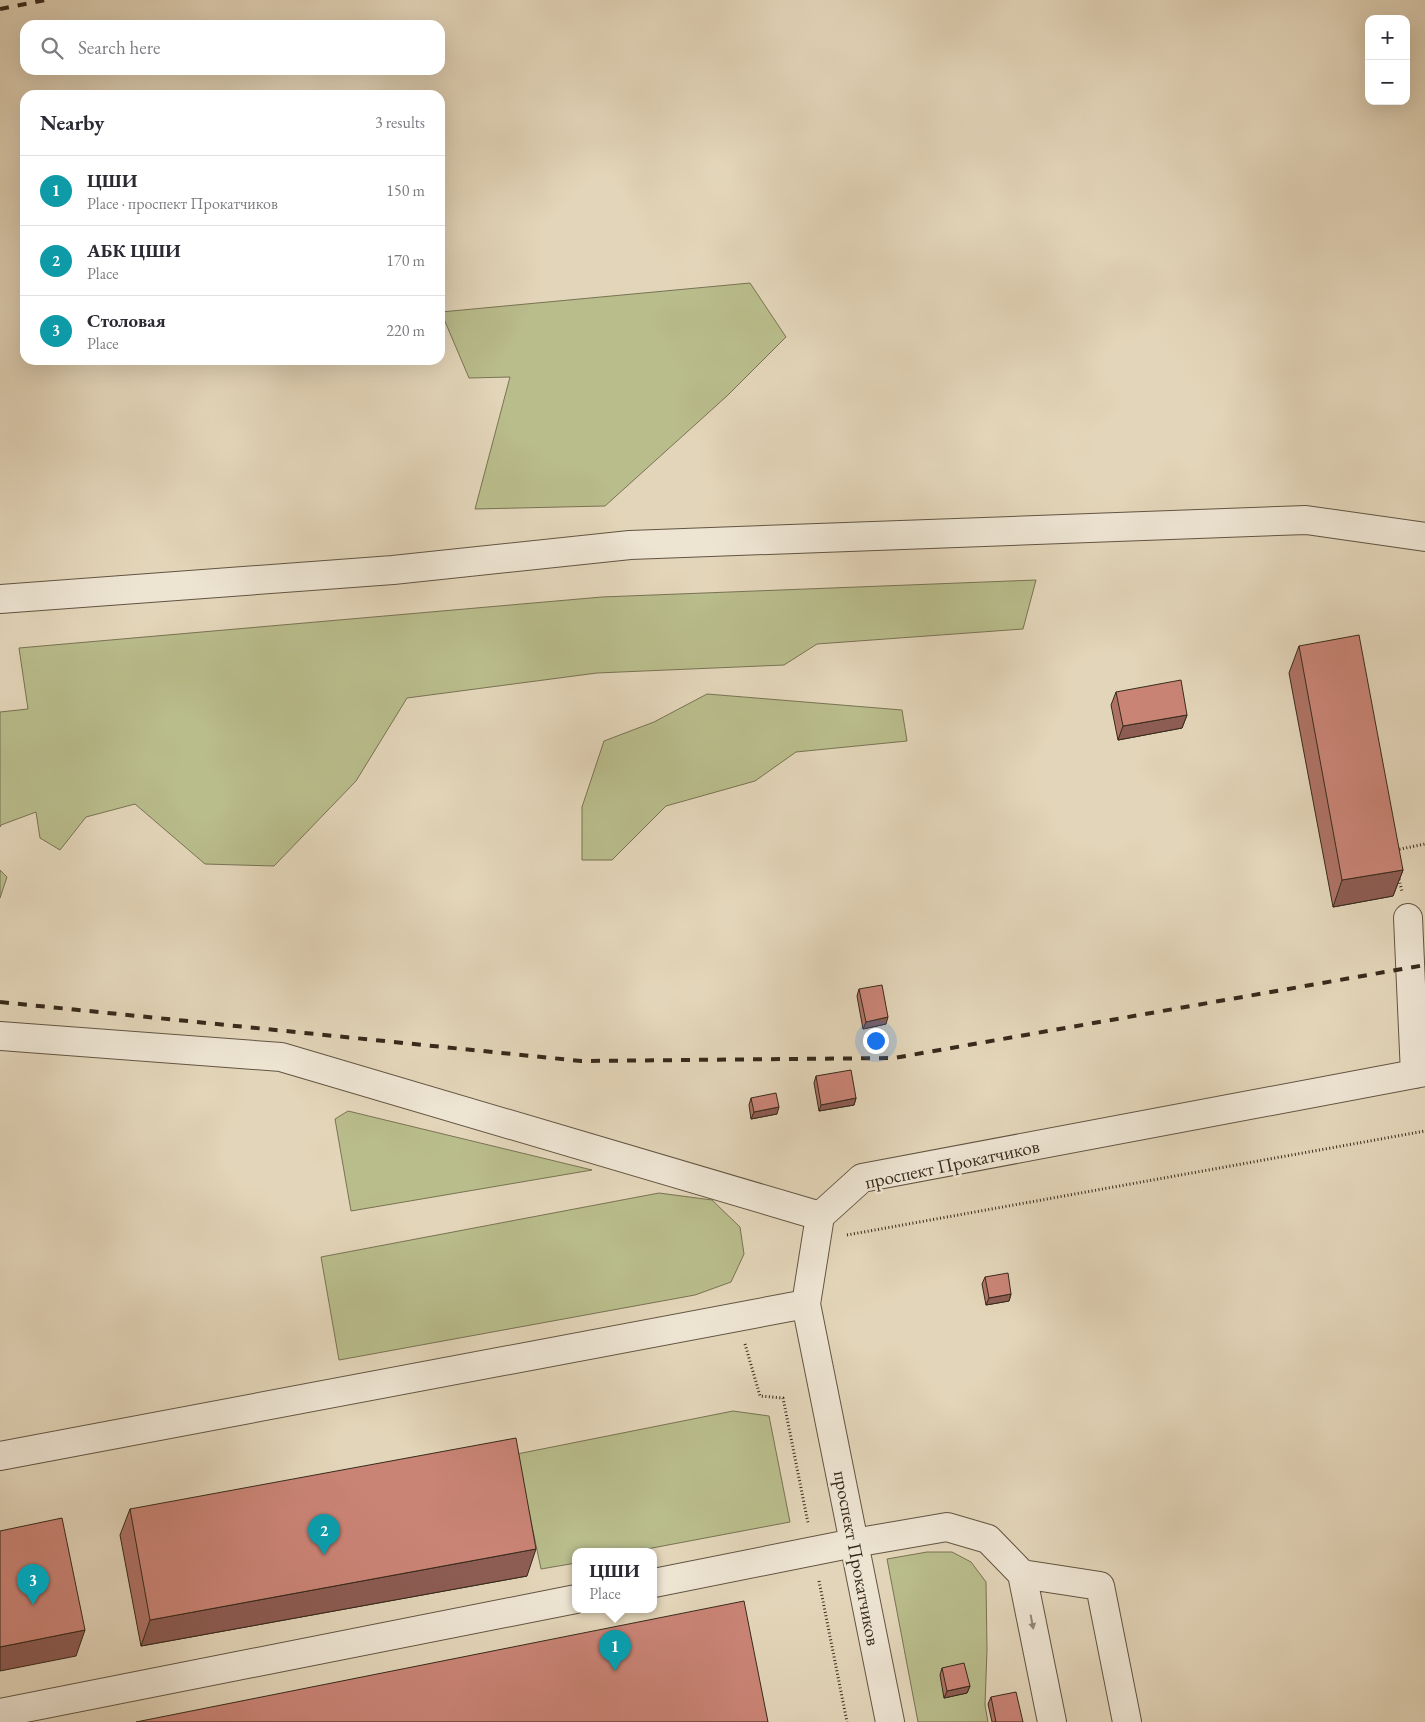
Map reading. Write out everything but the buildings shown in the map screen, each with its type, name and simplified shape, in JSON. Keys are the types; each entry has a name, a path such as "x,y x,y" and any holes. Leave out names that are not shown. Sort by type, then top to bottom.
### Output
{"street":[{"path":"0,599 393,570 630,545 1306,520 1425,537"},
{"path":"1408,918 1420,1073"},
{"path":"0,1036 281,1057 818,1228"},
{"name":"проспект Прокатчиков","path":"890,1722 806,1304 818,1228 862,1178 1420,1073"},
{"path":"0,1456 806,1304"},
{"path":"657,1582 854,1543 947,1527 988,1539 1022,1574 1052,1722"},
{"path":"1022,1574 1100,1586 1127,1722"},
{"path":"0,1713 572,1600"}],"path":[{"path":"1395,858 1393,850 1425,844"},
{"path":"1398,872 1399,880"},
{"path":"818,1228 1425,1131"},
{"path":"737,1317 760,1396 783,1398"}],"green space":[{"path":"750,283 786,337 728,395 605,506 475,509 510,377 469,378 445,321 445,312"},
{"path":"1036,580 1023,629 817,644 784,665 597,673 407,698 356,781 274,866 205,864 135,804 86,817 60,850 40,838 36,812 0,827 0,712 28,709 19,648 602,597"},
{"path":"707,694 902,710 907,741 796,752 755,781 666,806 612,860 582,860 582,807 604,741 654,722"},
{"path":"0,870 7,877 0,898"},
{"path":"348,1111 592,1170 351,1211 335,1119"},
{"path":"659,1193 712,1200 740,1227 744,1254 731,1282 695,1295 339,1360 321,1257"},
{"path":"733,1411 769,1416 790,1522 652,1548 572,1548 572,1564 541,1569 517,1454"},
{"path":"927,1552 952,1552 971,1562 986,1582 987,1650 985,1705 988,1722 918,1722 887,1559"}],"railway":[{"path":"0,9 45,0"},
{"path":"0,1002 581,1061 894,1058 1425,965"}],"place":[{"name":"АБК ЦШИ","path":"324,1555"},
{"name":"Столовая","path":"33,1605"},
{"name":"ЦШИ","path":"615,1671"}]}
